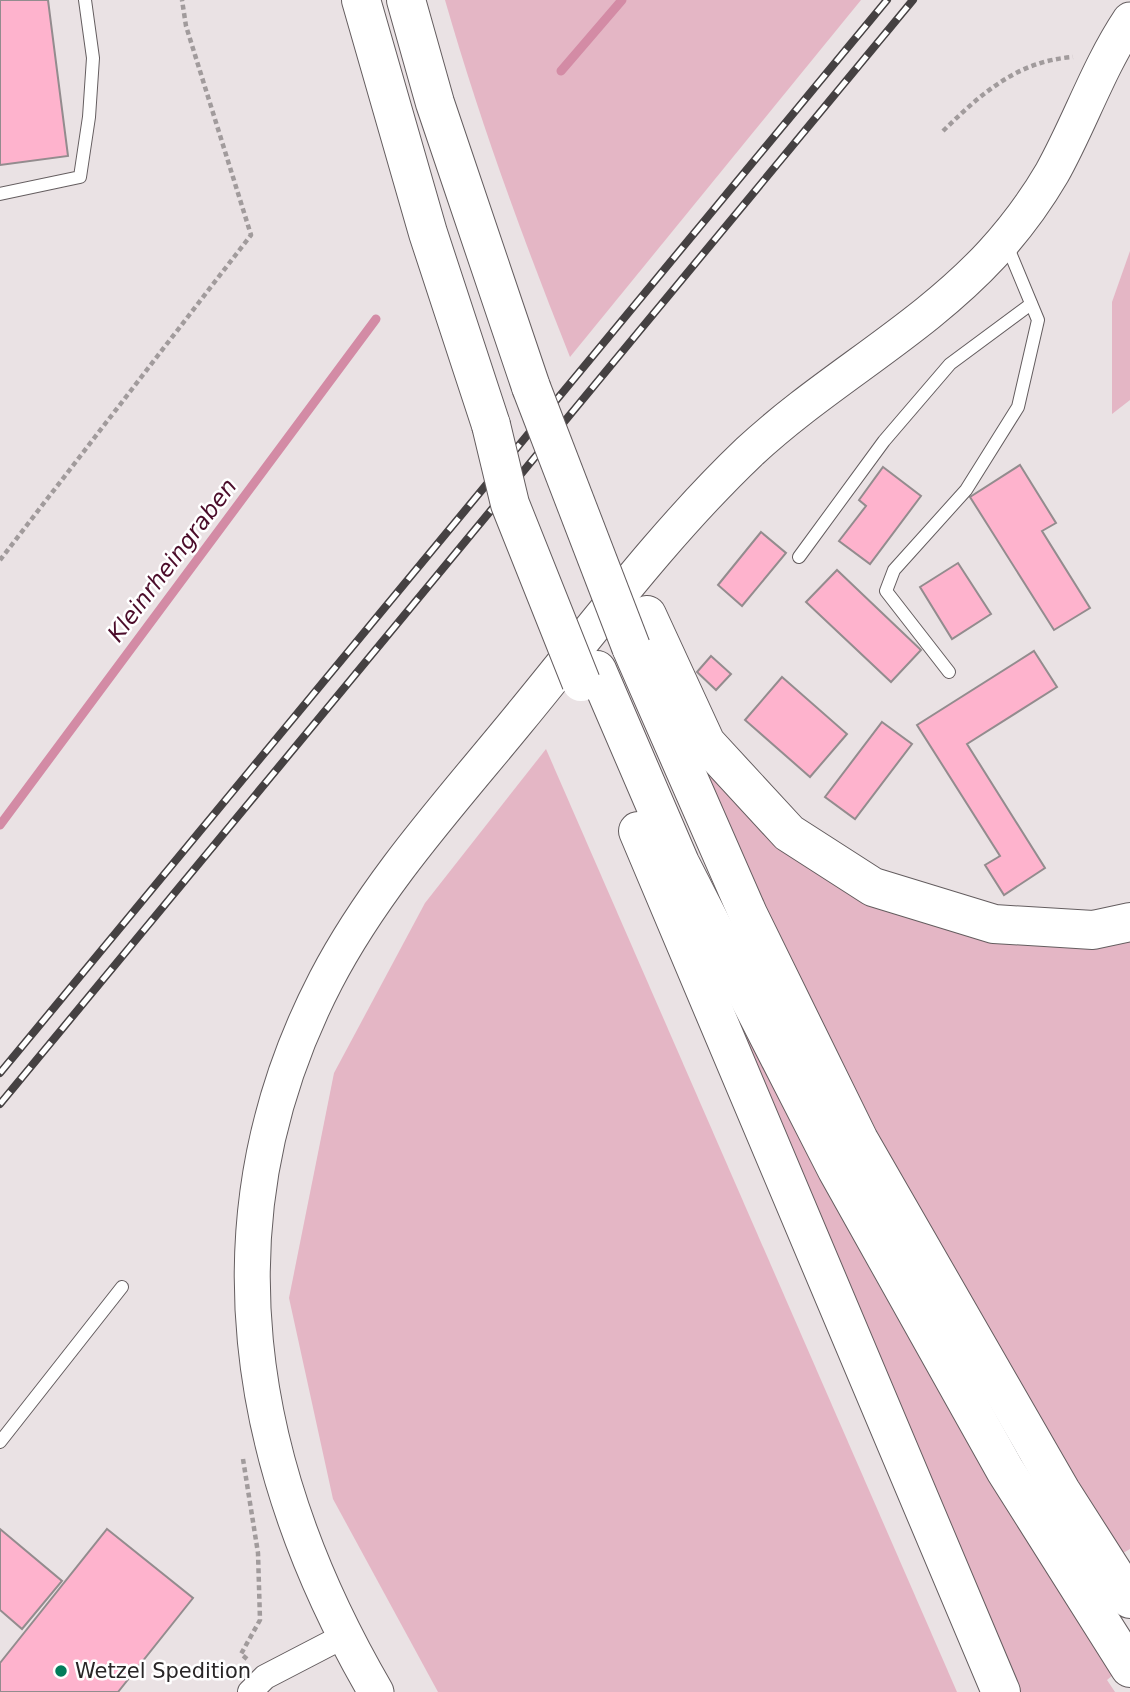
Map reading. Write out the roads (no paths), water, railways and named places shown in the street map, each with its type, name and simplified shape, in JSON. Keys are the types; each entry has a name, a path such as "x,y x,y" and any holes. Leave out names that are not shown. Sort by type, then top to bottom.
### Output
{"highway":[{"path":"361,0 428,233 491,425 526,494 589,676 626,803 1000,1692"},
{"path":"406,0 435,103 531,387 566,481 639,631 748,914 859,1140 1061,1491 1130,1599"},
{"path":"639,631 706,743 789,833 873,887 994,924 1093,930 1130,922"},
{"path":"589,676 680,863 837,1170 1005,1470 1130,1668"}],"main road":[{"path":"376,1692 344,1636 313,1568 277,1468 254,1349 252,1265 257,1190 276,1108 300,1039 327,979 363,919 415,846 682,520 752,449 944,298 1005,240 1054,170 1090,59 1130,20"}],"street":[{"path":"257,1685 344,1636"}],"lane":[{"path":"0,194 80,177 89,117 93,58 85,0"},
{"path":"949,672 886,591 894,570 966,490 1018,407 1038,320 1005,240"},
{"path":"799,557 884,441 950,364 1031,304"},
{"path":"0,1442 122,1287"}],"waterway":[{"name":"Kleinrheingraben","path":"561,71 622,0"},
{"name":"Kleinrheingraben","path":"0,825 376,319"}],"railway":[{"path":"0,1073 887,0"},
{"path":"0,1104 913,0"}],"place":[{"name":"Wetzel Spedition","path":"61,1671"}]}
